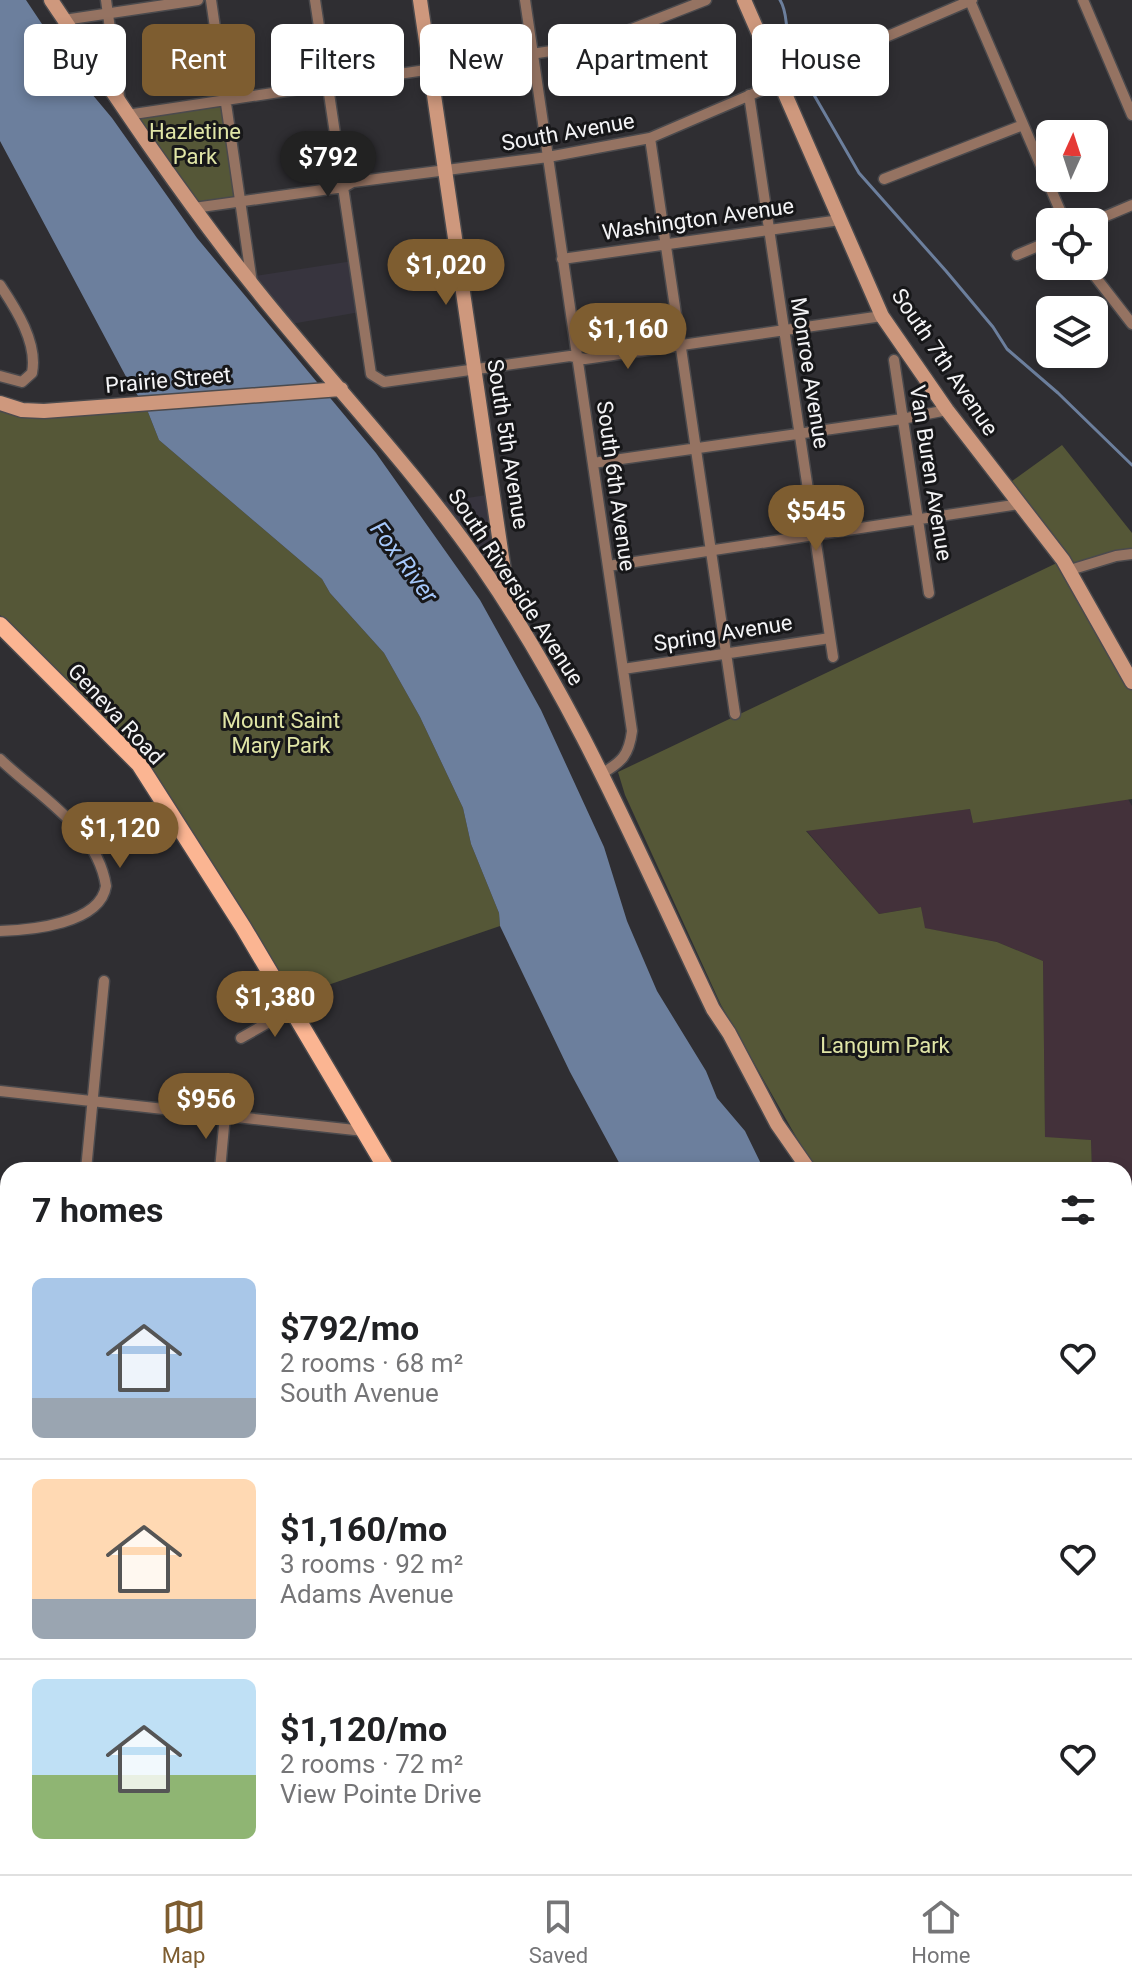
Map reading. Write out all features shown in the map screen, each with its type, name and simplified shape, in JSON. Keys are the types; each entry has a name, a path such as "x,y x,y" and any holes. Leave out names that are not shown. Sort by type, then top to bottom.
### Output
{"main road":[{"name":"Geneva Road","path":"0,625 139,764 292,1009 382,1162"}],"street":[{"name":"South Riverside Avenue","path":"51,0 194,208 253,285 427,490 509,610 564,701 713,1009 777,1124 803,1162"},
{"path":"106,0 124,109 271,93"},
{"path":"64,20 198,0"},
{"path":"211,0 253,285"},
{"path":"315,0 319,24"},
{"name":"South 5th Avenue","path":"420,0 423,24"},
{"name":"South 6th Avenue","path":"525,0 632,731 630,748 624,761 601,774"},
{"path":"533,54 591,45 706,0"},
{"name":"South 7th Avenue","path":"744,0 754,24"},
{"path":"971,0 1059,208"},
{"name":"South Avenue","path":"889,35 971,0"},
{"path":"1083,0 1132,115"},
{"name":"South Avenue","path":"194,208 344,187 353,182 548,157 650,138 752,94"},
{"name":"Monroe Avenue","path":"749,95 833,657"},
{"path":"330,96 371,374 384,382 570,356 585,359 882,316"},
{"name":"South 5th Avenue","path":"434,96 509,610"},
{"name":"South 7th Avenue","path":"786,96 882,316 947,410 1070,570 1132,682"},
{"path":"884,179 1023,125"},
{"path":"650,138 735,714"},
{"path":"1108,215 1132,205"},
{"name":"Washington Avenue","path":"562,259 840,220"},
{"path":"1017,255 1036,247"},
{"path":"1098,280 1132,324"},
{"path":"0,285 5,301 27,334 33,368 22,382 0,376"},
{"name":"Van Buren Avenue","path":"894,360 929,593"},
{"name":"Prairie Street","path":"0,403 22,410 44,411 341,389"},
{"path":"593,463 947,410"},
{"path":"608,566 1020,504"},
{"path":"1070,570 1132,554"},
{"name":"Spring Avenue","path":"623,669 830,638"},
{"path":"0,759 70,821 94,854 106,886 98,903 73,918 28,930 0,931"},
{"path":"87,1162 104,981"},
{"path":"241,1038 292,1009"},
{"path":"0,1091 364,1131"},
{"path":"221,1162 225,1115"}],"shaded area":[{"path":"353,261 360,312 291,324 256,284 255,276"},
{"path":"486,495 496,560 494,566 489,564 443,502"},
{"path":"1128,799 1132,806 1132,1162 1092,1162 1091,1140 1045,1138 1043,961 997,942 924,928 921,907 879,914 806,830 970,809 973,823"}],"green space":[{"name":"Hazletine Park","path":"224,102 238,199 193,206 133,117"},
{"name":"Mount Saint Mary Park","path":"0,407 146,407 159,440 322,579 330,593 384,653 420,717 463,808 471,844 499,913 500,926 293,997 209,859 150,770 0,615"},
{"path":"1062,445 1132,533 1132,552 1070,568 1008,484"},
{"name":"Langum Park","path":"1063,560 1132,677 1132,799 973,823 970,809 806,831 879,914 921,907 925,928 997,942 1043,961 1045,1137 1091,1140 1092,1162 810,1162 721,1005 625,795 618,772"}],"water":[{"name":"Fox River","path":"0,0 26,0 42,24 24,24 24,96 94,96 197,238 376,453 480,600 541,710 604,847 627,921 657,991 706,1071 717,1098 745,1131 760,1162 619,1162 570,1072 500,926 499,913 471,844 463,808 420,717 384,653 330,593 322,579 159,440 146,407 131,386 0,141"}],"waterway":[{"path":"780,0 787,24"},
{"path":"815,96 859,173 946,271 993,327 1007,349 1058,393 1132,465"}]}
